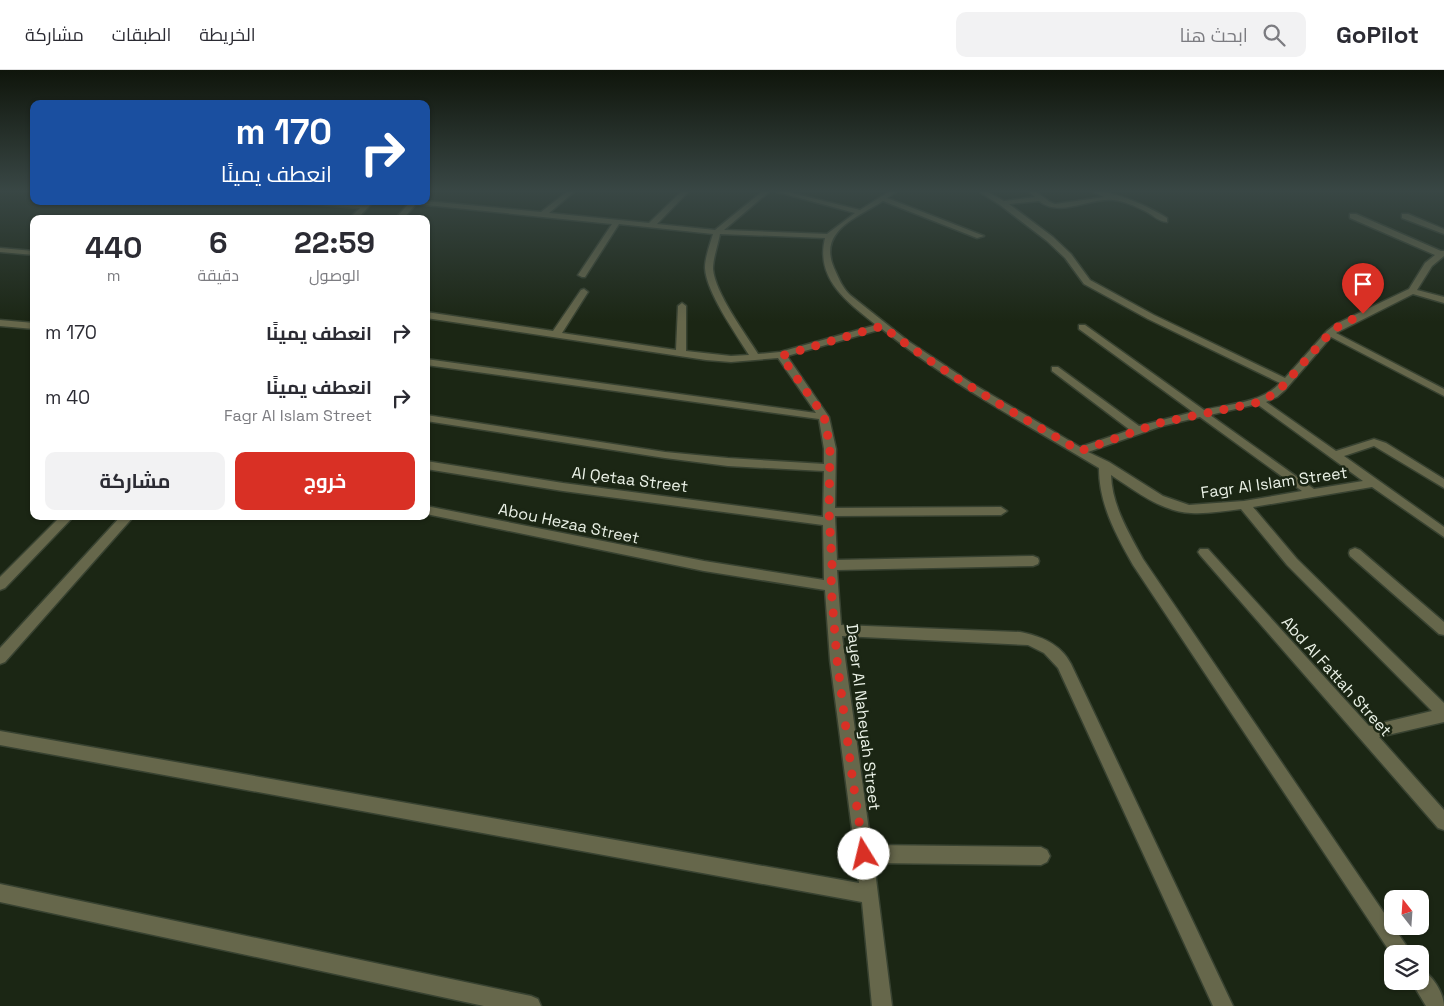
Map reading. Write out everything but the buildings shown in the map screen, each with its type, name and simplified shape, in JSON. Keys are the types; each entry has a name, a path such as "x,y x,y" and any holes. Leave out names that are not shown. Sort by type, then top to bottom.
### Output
{"street":[{"path":"582,275 609,235"},
{"path":"716,235 708,268 711,278 731,318 756,358"},
{"path":"792,235 829,236"},
{"path":"1044,235 1068,256 1087,282 1151,317 1286,382"},
{"path":"1397,235 1442,254"},
{"name":"Fagr Al Islam Street","path":"829,236 826,250 828,262 838,287 846,297 882,326 918,353 969,386 1159,499 1173,505 1189,508 1244,505 1374,483"},
{"path":"0,250 30,253"},
{"path":"1080,451 1137,430 1200,413 1260,402 1272,395 1286,382 1330,333 1339,326 1412,291 1421,281 1430,260 1442,254"},
{"path":"1412,291 1444,300"},
{"path":"556,333 584,292"},
{"path":"682,306 682,353"},
{"path":"430,316 706,357 756,358 781,356 882,326"},
{"path":"0,323 30,326"},
{"path":"1082,327 1313,494"},
{"path":"1330,333 1444,393"},
{"name":"Dayer Al Naheyah Street","path":"781,356 824,416 830,448 829,517 832,565 831,586 835,630 848,746 870,894 882,1006"},
{"path":"430,363 824,416"},
{"path":"1055,370 1137,430"},
{"path":"1260,402 1444,533"},
{"path":"430,419 665,455 728,462 830,468"},
{"path":"1335,455 1374,442 1382,445 1444,484"},
{"path":"1104,465 1105,491 1113,513 1138,562 1397,945"},
{"name":"Al Qetaa Street","path":"430,466 563,487 829,517 1001,510"},
{"path":"1244,505 1292,562 1444,714"},
{"name":"Abou Hezaa Street","path":"430,511 704,566 831,586"},
{"path":"0,585 64,520"},
{"path":"0,658 124,520"},
{"name":"Abd Al Fattah Street","path":"1204,552 1444,822"},
{"path":"1355,553 1444,630"},
{"path":"832,565 1033,561"},
{"path":"835,630 1020,638 1038,641 1052,649 1064,664 1223,1006"},
{"path":"1365,734 1444,714"},
{"path":"0,738 870,894"},
{"path":"864,854 1040,856"},
{"path":"0,893 531,1006"},
{"path":"1427,990 1438,1006"}],"route":[{"path":"864,854 837,660 831,586 830,448 824,416 781,356 882,326 918,353 969,386 1080,451 1159,423 1226,407 1260,402 1281,388 1330,333 1339,326 1363,314"}]}
